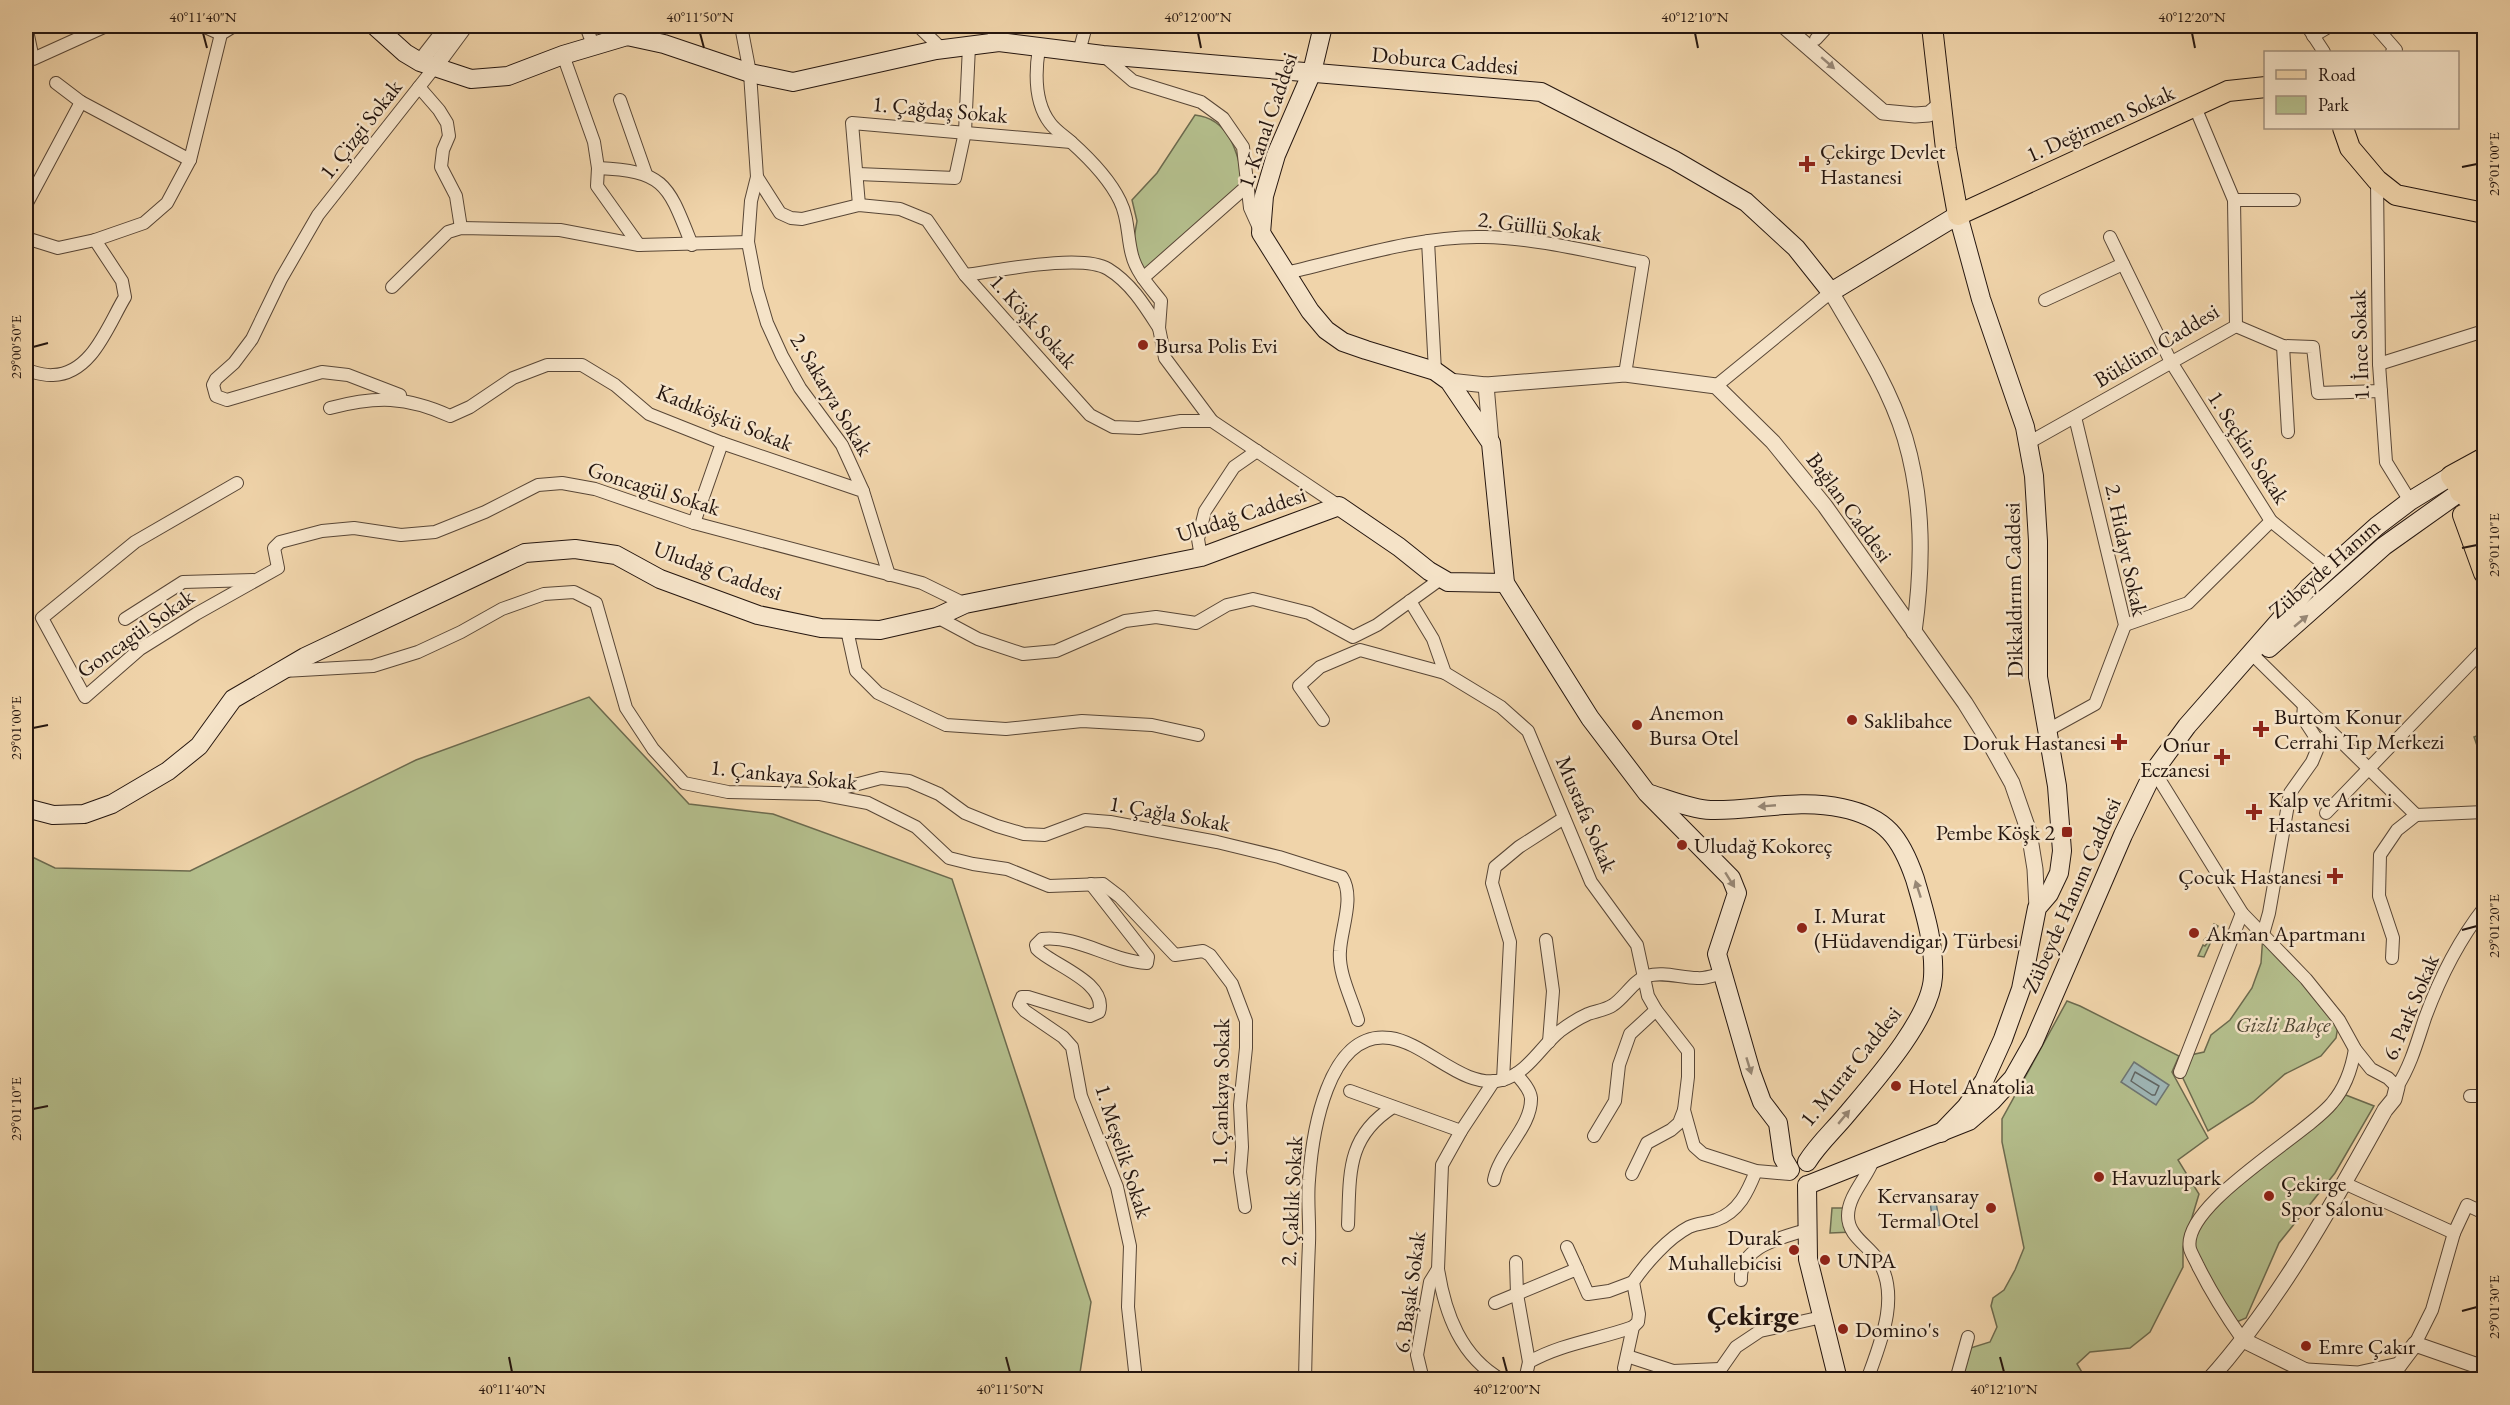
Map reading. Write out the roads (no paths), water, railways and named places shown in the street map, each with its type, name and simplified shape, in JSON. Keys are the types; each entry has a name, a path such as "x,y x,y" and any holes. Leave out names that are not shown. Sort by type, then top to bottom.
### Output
{"main road":[{"name":"Doburca Caddesi","path":"375,26 405,53 427,65 471,80 508,76 593,45 627,36 644,39 750,73 793,82 943,50 999,42 1103,55 1541,92 1674,160 1746,202 1796,248 1831,292"},
{"name":"1. Kanal Caddesi","path":"1261,233 1264,196 1276,155 1312,72 1323,26"},
{"name":"Dikkaldırım Caddesi","path":"1932,26 1946,149 1958,215 1981,299 2025,427 2034,476 2038,542 2038,677 2057,786 2062,851 2059,873 2049,894 2037,908 2021,989 2003,1039 1984,1081 1966,1107 1941,1133"},
{"name":"1. Değirmen Sokak","path":"1958,215 2228,91 2264,87"},
{"path":"2343,129 2350,148 2377,180 2396,195 2484,213"},
{"path":"2464,208 2484,206"},
{"path":"1831,292 1958,215"},
{"path":"1261,233 1326,330 1342,342 1442,376 1491,443 1505,583 1590,718 1647,793 1731,878 1737,893 1717,954 1751,1072 1762,1102 1778,1123 1783,1158 1802,1175 1808,1259 1838,1380"},
{"name":"Zübeyde Hanım Caddesi","path":"2455,484 2484,458"},
{"name":"Zübeyde Hanım Caddesi","path":"1874,1158 1969,1121 2013,1078 2034,1041 2123,835 2154,771 2187,726 2308,588 2377,526 2410,501 2455,484 2484,479"},
{"path":"2455,484 2471,503 2484,534"},
{"path":"2455,484 2484,573"},
{"name":"Zübeyde Hanım","path":"2224,686 2455,484"},
{"name":"Uludağ Caddesi","path":"26,808 53,815 84,814 112,804 168,771 199,746 233,699 305,657 469,578 525,554 575,549 616,555 660,579 758,615 821,628 880,630 937,618 965,604 1201,557 1339,507 1448,582 1505,583"},
{"name":"1. Murat Caddesi","path":"1647,793 1709,811 1793,803 1841,808 1875,817 1892,833 1907,856 1926,915 1933,978 1923,1014 1848,1113 1815,1148 1802,1175"},
{"path":"1688,834 1709,811"},
{"path":"1802,1175 1874,1158"}],"street":[{"path":"26,26 33,59 106,26"},
{"path":"203,26 221,34"},
{"path":"26,238 58,248 95,240 144,223 167,203 190,160 221,34 234,26"},
{"path":"427,65 448,26"},
{"path":"427,65 465,26"},
{"path":"586,26 593,45"},
{"path":"644,39 659,26"},
{"path":"741,26 750,73 757,177 780,213 791,218 802,219 859,205 900,209 927,220 965,275"},
{"path":"918,26 943,50"},
{"path":"990,26 999,42"},
{"path":"1078,52 1086,26"},
{"path":"1784,26 1883,112 1929,114 1941,104"},
{"path":"1816,39 1828,26"},
{"path":"2323,51 2310,31 2330,26"},
{"path":"2375,26 2396,50 2394,51"},
{"path":"858,174 955,178 965,132 969,46"},
{"path":"1039,48 1035,70 1040,102 1050,123 1088,157 1108,182 1120,202 1128,224 1132,256 1143,278 1161,301 1160,328 1165,358 1212,421 1339,507"},
{"path":"1103,55 1133,81 1201,102 1224,118 1243,147 1250,208 1261,233"},
{"path":"563,56 594,142 598,168 597,186 639,244"},
{"name":"1. Çizgi Sokak","path":"408,401 348,375 322,372 227,400 219,398 214,393 213,386 216,379 234,363 252,339 281,279 318,215 419,87 427,65"},
{"path":"56,83 81,102 190,160"},
{"path":"419,87 447,123 449,136 443,150 441,168 456,196 461,228"},
{"path":"620,100 646,174"},
{"path":"26,205 81,102"},
{"name":"Büklüm Caddesi","path":"2028,443 2236,326 2234,200 2195,107"},
{"name":"1. Çağdaş Sokak","path":"859,205 852,123 1071,142"},
{"path":"598,168 621,169 646,174 666,188 692,245"},
{"name":"2. Sakarya Sokak","path":"757,177 751,201 748,242 757,289 767,323 800,388 842,446 863,491"},
{"name":"1. İnce Sokak","path":"2377,180 2379,364 2386,462 2410,501"},
{"path":"1143,278 1247,186"},
{"path":"2234,200 2294,200"},
{"path":"392,287 448,232 461,228 560,230 639,244 692,245 748,242"},
{"name":"2. Güllü Sokak","path":"1286,273 1428,241 1484,237 1560,246 1643,262 1625,374"},
{"name":"1. Seçkin Sokak","path":"2110,237 2171,362 2271,521 2330,568"},
{"path":"26,370 52,376 67,373 89,359 125,297 122,281 95,240"},
{"path":"1428,241 1442,376 1486,385 1625,374 1716,386 1831,292 1872,363 1905,437 1915,480 1922,527 1921,584 1914,632"},
{"name":"1. Köşk Sokak","path":"965,275 1078,261 1106,268 1135,292 1160,328"},
{"path":"2045,300 2123,264"},
{"name":"1. Köşk Sokak","path":"965,275 1090,415 1113,428 1139,428 1181,421 1212,421"},
{"path":"2236,326 2283,346 2313,346 2318,393 2381,391"},
{"path":"2379,364 2484,331"},
{"path":"2283,346 2288,432"},
{"name":"Kadıköşkü Sokak","path":"330,408 357,401 393,398 427,406 450,416 513,378 547,365 582,365 615,385 649,414 722,443 863,491"},
{"path":"1486,385 1491,443"},
{"name":"Bağlan Caddesi","path":"1716,386 1773,442 1825,506 1965,703 2012,783 2029,832 2036,869 2037,908"},
{"name":"2. Hidayt Sokak","path":"2046,731 2095,704 2125,625 2075,417"},
{"path":"694,523 722,443"},
{"path":"1201,557 1198,539 1205,511 1234,467 1257,451"},
{"name":"Goncagül Sokak","path":"237,483 135,542 42,618 85,697 140,649 278,568 274,548 280,542 322,531 354,528 401,535 435,531 485,512 538,485 562,483 595,489 694,523 922,583 965,604"},
{"path":"863,491 889,575"},
{"path":"2125,625 2188,603 2271,521"},
{"path":"1353,637 1377,625 1442,578"},
{"name":"Goncagül Sokak","path":"125,618 183,582 254,580"},
{"name":"1. Çankaya Sokak","path":"280,672 373,666 439,642 502,609 544,594 574,592 596,603 626,708 653,749 684,783 728,792 820,794 867,803 916,827 949,858 1007,869 1049,886 1102,884 1120,897 1174,955 1203,951 1210,955 1232,984 1246,1021 1246,1048 1240,1105 1242,1147 1239,1172 1245,1207"},
{"path":"937,618 978,639 1023,654 1056,651 1125,621 1156,617 1196,623 1227,605 1252,599 1310,613 1353,637 1360,650 1320,667 1299,686 1323,720"},
{"path":"1410,601 1433,639 1445,673"},
{"path":"847,630 856,671 878,693 946,725 1006,729 1082,721 1152,725 1198,735"},
{"path":"2326,813 2367,767 2484,649"},
{"name":"Mustafa Sokak","path":"1360,650 1445,673 1502,707 1528,731 1591,882 1637,945 1648,996 1688,1051 1684,1110 1694,1146 1703,1154 1756,1171 1802,1175"},
{"path":"2256,658 2416,815"},
{"path":"2263,934 2269,914 2290,793 2312,762 2317,750 2316,738 2303,718 2304,705"},
{"name":"6. Park Sokak","path":"2154,771 2242,913 2306,979 2338,1020 2371,1070 2388,1078 2397,1087 2409,1068 2426,1017 2448,964 2484,908"},
{"name":"1. Çağla Sokak","path":"820,794 881,778 909,781 939,794 965,813 1024,834 1045,835 1085,820 1110,822 1217,842 1279,857 1342,877 1346,883 1347,894 1339,953 1358,1020"},
{"path":"2392,958 2393,938 2379,896 2380,855 2397,830 2416,815 2484,812"},
{"path":"1499,1080 1506,1052 1510,942 1492,883 1496,867 1519,847 1564,818"},
{"name":"1. Meşelik Sokak","path":"1091,884 1148,957 1147,963 1134,962 1066,940 1042,939 1035,945 1037,949 1084,980 1096,994 1099,1011 1090,1016 1028,997 1022,997 1019,1004 1025,1011 1064,1037 1072,1047 1081,1096 1117,1187 1130,1246 1128,1307 1136,1380"},
{"path":"2180,1072 2242,913"},
{"path":"1546,940 1553,991 1549,1042"},
{"path":"1499,1080 1516,1074 1560,1031 1587,1014 1612,1006 1645,976 1662,975 1699,979 1723,973"},
{"path":"1594,1136 1615,1101 1619,1065 1630,1034 1656,1010"},
{"name":"2. Çaklık Sokak","path":"1305,1380 1308,1181 1319,1110 1329,1083 1345,1056 1365,1041 1390,1038 1460,1072 1486,1082 1499,1080"},
{"path":"2322,1380 2243,1340 2219,1306 2202,1274 2190,1249 2190,1236 2205,1209 2333,1102 2352,1068 2355,1049"},
{"path":"1494,1180 1496,1168 1517,1136 1531,1099 1527,1087 1516,1074"},
{"name":"6. Başak Sokak","path":"1423,1380 1417,1355 1430,1282 1438,1269 1442,1165 1461,1131 1499,1080"},
{"path":"2209,1380 2243,1340 2327,1214 2385,1110 2394,1099 2397,1087"},
{"path":"1350,1090 1461,1131"},
{"path":"2470,1096 2484,1096"},
{"path":"1348,1225 1349,1184 1356,1147 1374,1119 1393,1107"},
{"path":"1632,1174 1647,1143 1671,1130 1679,1122 1684,1110"},
{"path":"1867,1380 1878,1350 1889,1303 1887,1285 1879,1262 1849,1226 1848,1214 1851,1202 1874,1158"},
{"path":"1567,1247 1588,1294 1609,1291 1633,1282 1641,1270 1672,1240 1690,1227 1719,1219 1733,1210 1747,1194 1756,1171"},
{"path":"2344,1183 2454,1233"},
{"path":"2388,1380 2415,1344 2433,1310 2454,1233 2467,1205 2484,1213"},
{"path":"1741,1280 1741,1271 1749,1257 1765,1242 1807,1222"},
{"path":"1516,1262 1517,1294 1529,1362 1525,1380"},
{"path":"1438,1269 1442,1297 1455,1330 1484,1370 1502,1380"},
{"path":"1495,1303 1577,1269"},
{"path":"1529,1362 1563,1346 1633,1327 1638,1322 1639,1314 1633,1282"},
{"path":"1633,1327 1625,1362 1673,1371 1716,1374 1736,1347 1760,1331 1822,1317"},
{"path":"1956,1380 1968,1337"},
{"path":"2415,1344 2484,1368"},
{"path":"2307,1371 2362,1376 2398,1365"}],"water":[{"path":"2134,1062 2169,1085 2156,1105 2121,1082"},
{"path":"1933,1199 1936,1202 1940,1225 1936,1228 1933,1225 1930,1201"}],"place":[{"name":"Çekirge Devlet Hastanesi","path":"1807,164"},
{"name":"Bursa Polis Evi","path":"1143,345"},
{"name":"Saklibahce","path":"1852,720"},
{"name":"Anemon Bursa Otel","path":"1637,725"},
{"name":"Burtom Konur Cerrahi Tıp Merkezi","path":"2261,729"},
{"name":"Doruk Hastanesi","path":"2119,742"},
{"name":"Onur Eczanesi","path":"2222,757"},
{"name":"Kalp ve Aritmi Hastanesi","path":"2254,812"},
{"name":"Pembe Köşk 2","path":"2067,832"},
{"name":"Uludağ Kokoreç","path":"1682,845"},
{"name":"Çocuk Hastanesi","path":"2335,876"},
{"name":"I. Murat (Hüdavendigar) Türbesi","path":"1802,928"},
{"name":"Akman Apartmanı","path":"2194,933"},
{"name":"Hotel Anatolia","path":"1896,1086"},
{"name":"Havuzlupark","path":"2099,1177"},
{"name":"Çekirge Spor Salonu","path":"2269,1196"},
{"name":"Kervansaray Termal Otel","path":"1991,1208"},
{"name":"Durak Muhallebicisi","path":"1794,1250"},
{"name":"UNPA","path":"1825,1260"},
{"name":"Domino's","path":"1843,1329"},
{"name":"Emre Çakır","path":"2306,1346"}],"district":[{"name":"Çekirge","path":"1753,1315"}],"park label":[{"name":"Gizli Bahçe","path":"2283,1024"}]}
